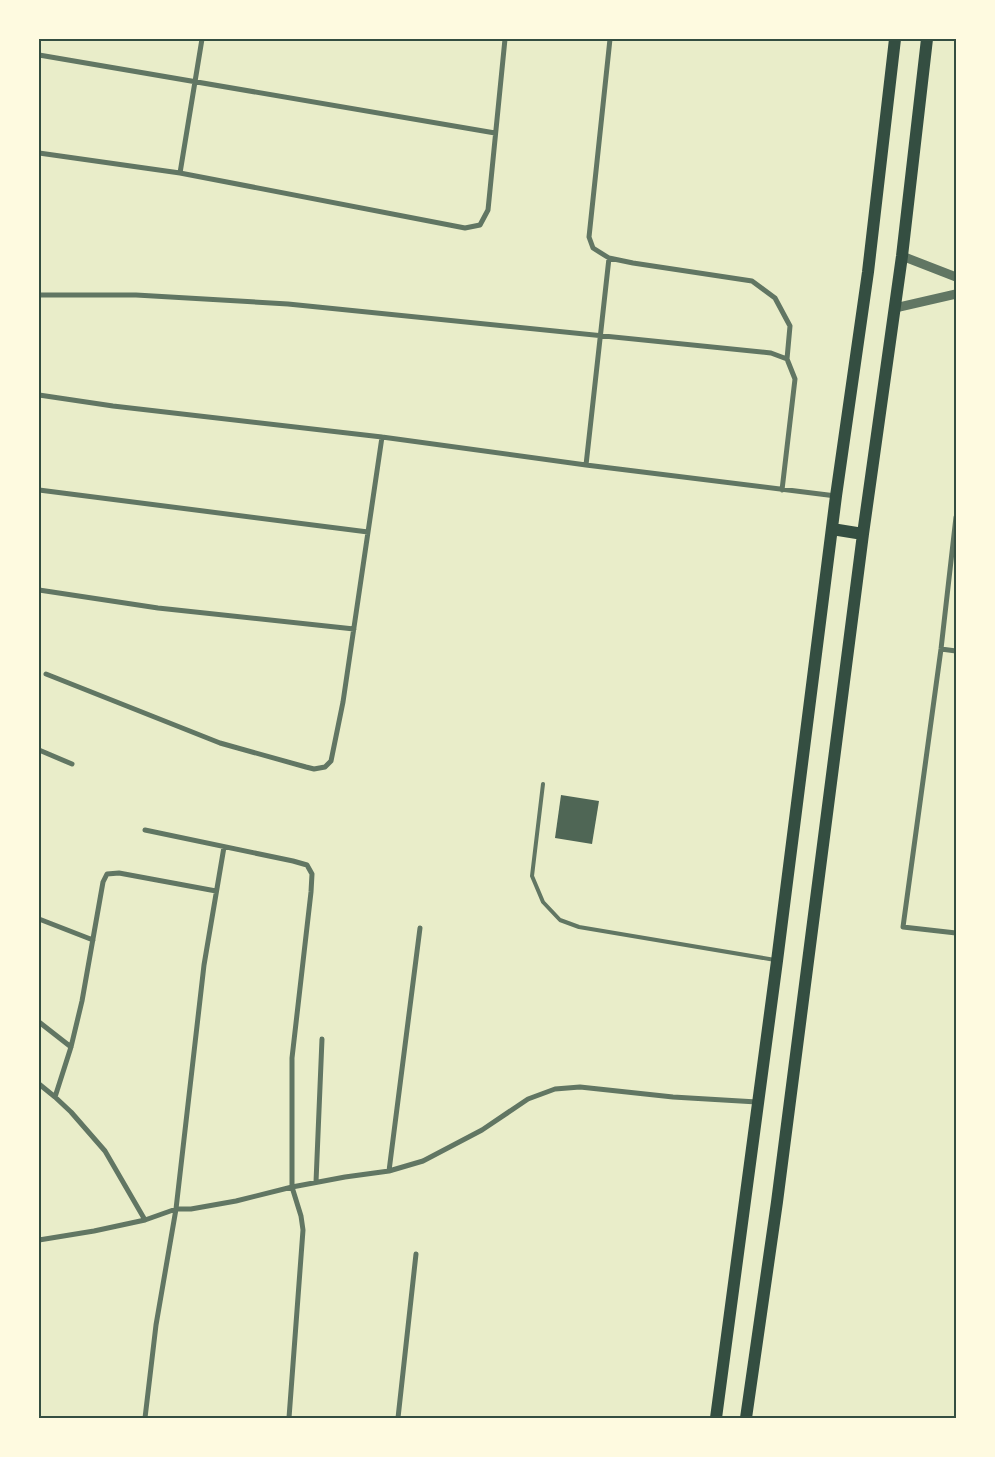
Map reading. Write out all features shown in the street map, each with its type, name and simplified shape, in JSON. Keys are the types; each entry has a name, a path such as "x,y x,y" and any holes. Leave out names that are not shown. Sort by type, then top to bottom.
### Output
{"highway":[{"path":"716,1418 777,961 836,496 868,272 895,39"},
{"path":"746,1418 777,1202 862,534 902,256 927,39"},
{"path":"832,529 862,534"}],"street":[{"path":"180,173 202,39"},
{"path":"39,153 180,173 464,228 480,225 488,210 505,39"},
{"path":"610,39 589,237 594,248 609,258 752,281 776,298 790,326 787,360 795,379 782,490"},
{"path":"39,56 496,133"},
{"path":"902,256 956,277"},
{"path":"586,465 609,258"},
{"path":"895,308 956,294"},
{"path":"39,295 136,295 288,304 771,353 787,360"},
{"path":"39,395 836,496"},
{"path":"46,674 220,742 306,767 320,769 325,767 331,761 343,702 382,437"},
{"path":"39,490 368,532"},
{"path":"956,517 941,649 903,926 956,933"},
{"path":"39,590 158,608 354,629"},
{"path":"941,649 956,651"},
{"path":"39,750 72,764"},
{"path":"145,830 293,861 307,866 312,874 312,892 292,1058 292,1186 303,1230 289,1418"},
{"path":"145,1418 156,1325 176,1210 204,965 224,847"},
{"path":"55,1097 71,1046 82,1001 103,882 107,874 119,872 216,891"},
{"path":"39,919 93,940"},
{"path":"389,1171 420,928"},
{"path":"39,1022 71,1046"},
{"path":"316,1182 322,1039"},
{"path":"39,1084 71,1112 105,1151 145,1220"},
{"path":"39,1240 145,1220 176,1210 236,1201 292,1186 389,1171 423,1161 482,1130 528,1099 555,1089 580,1087 673,1097 758,1102"},
{"path":"398,1418 416,1254"}],"lane":[{"path":"543,784 532,876 543,902 560,920 579,927 777,961"}],"building":[{"path":"561,795 599,801 592,844 555,838"}]}
